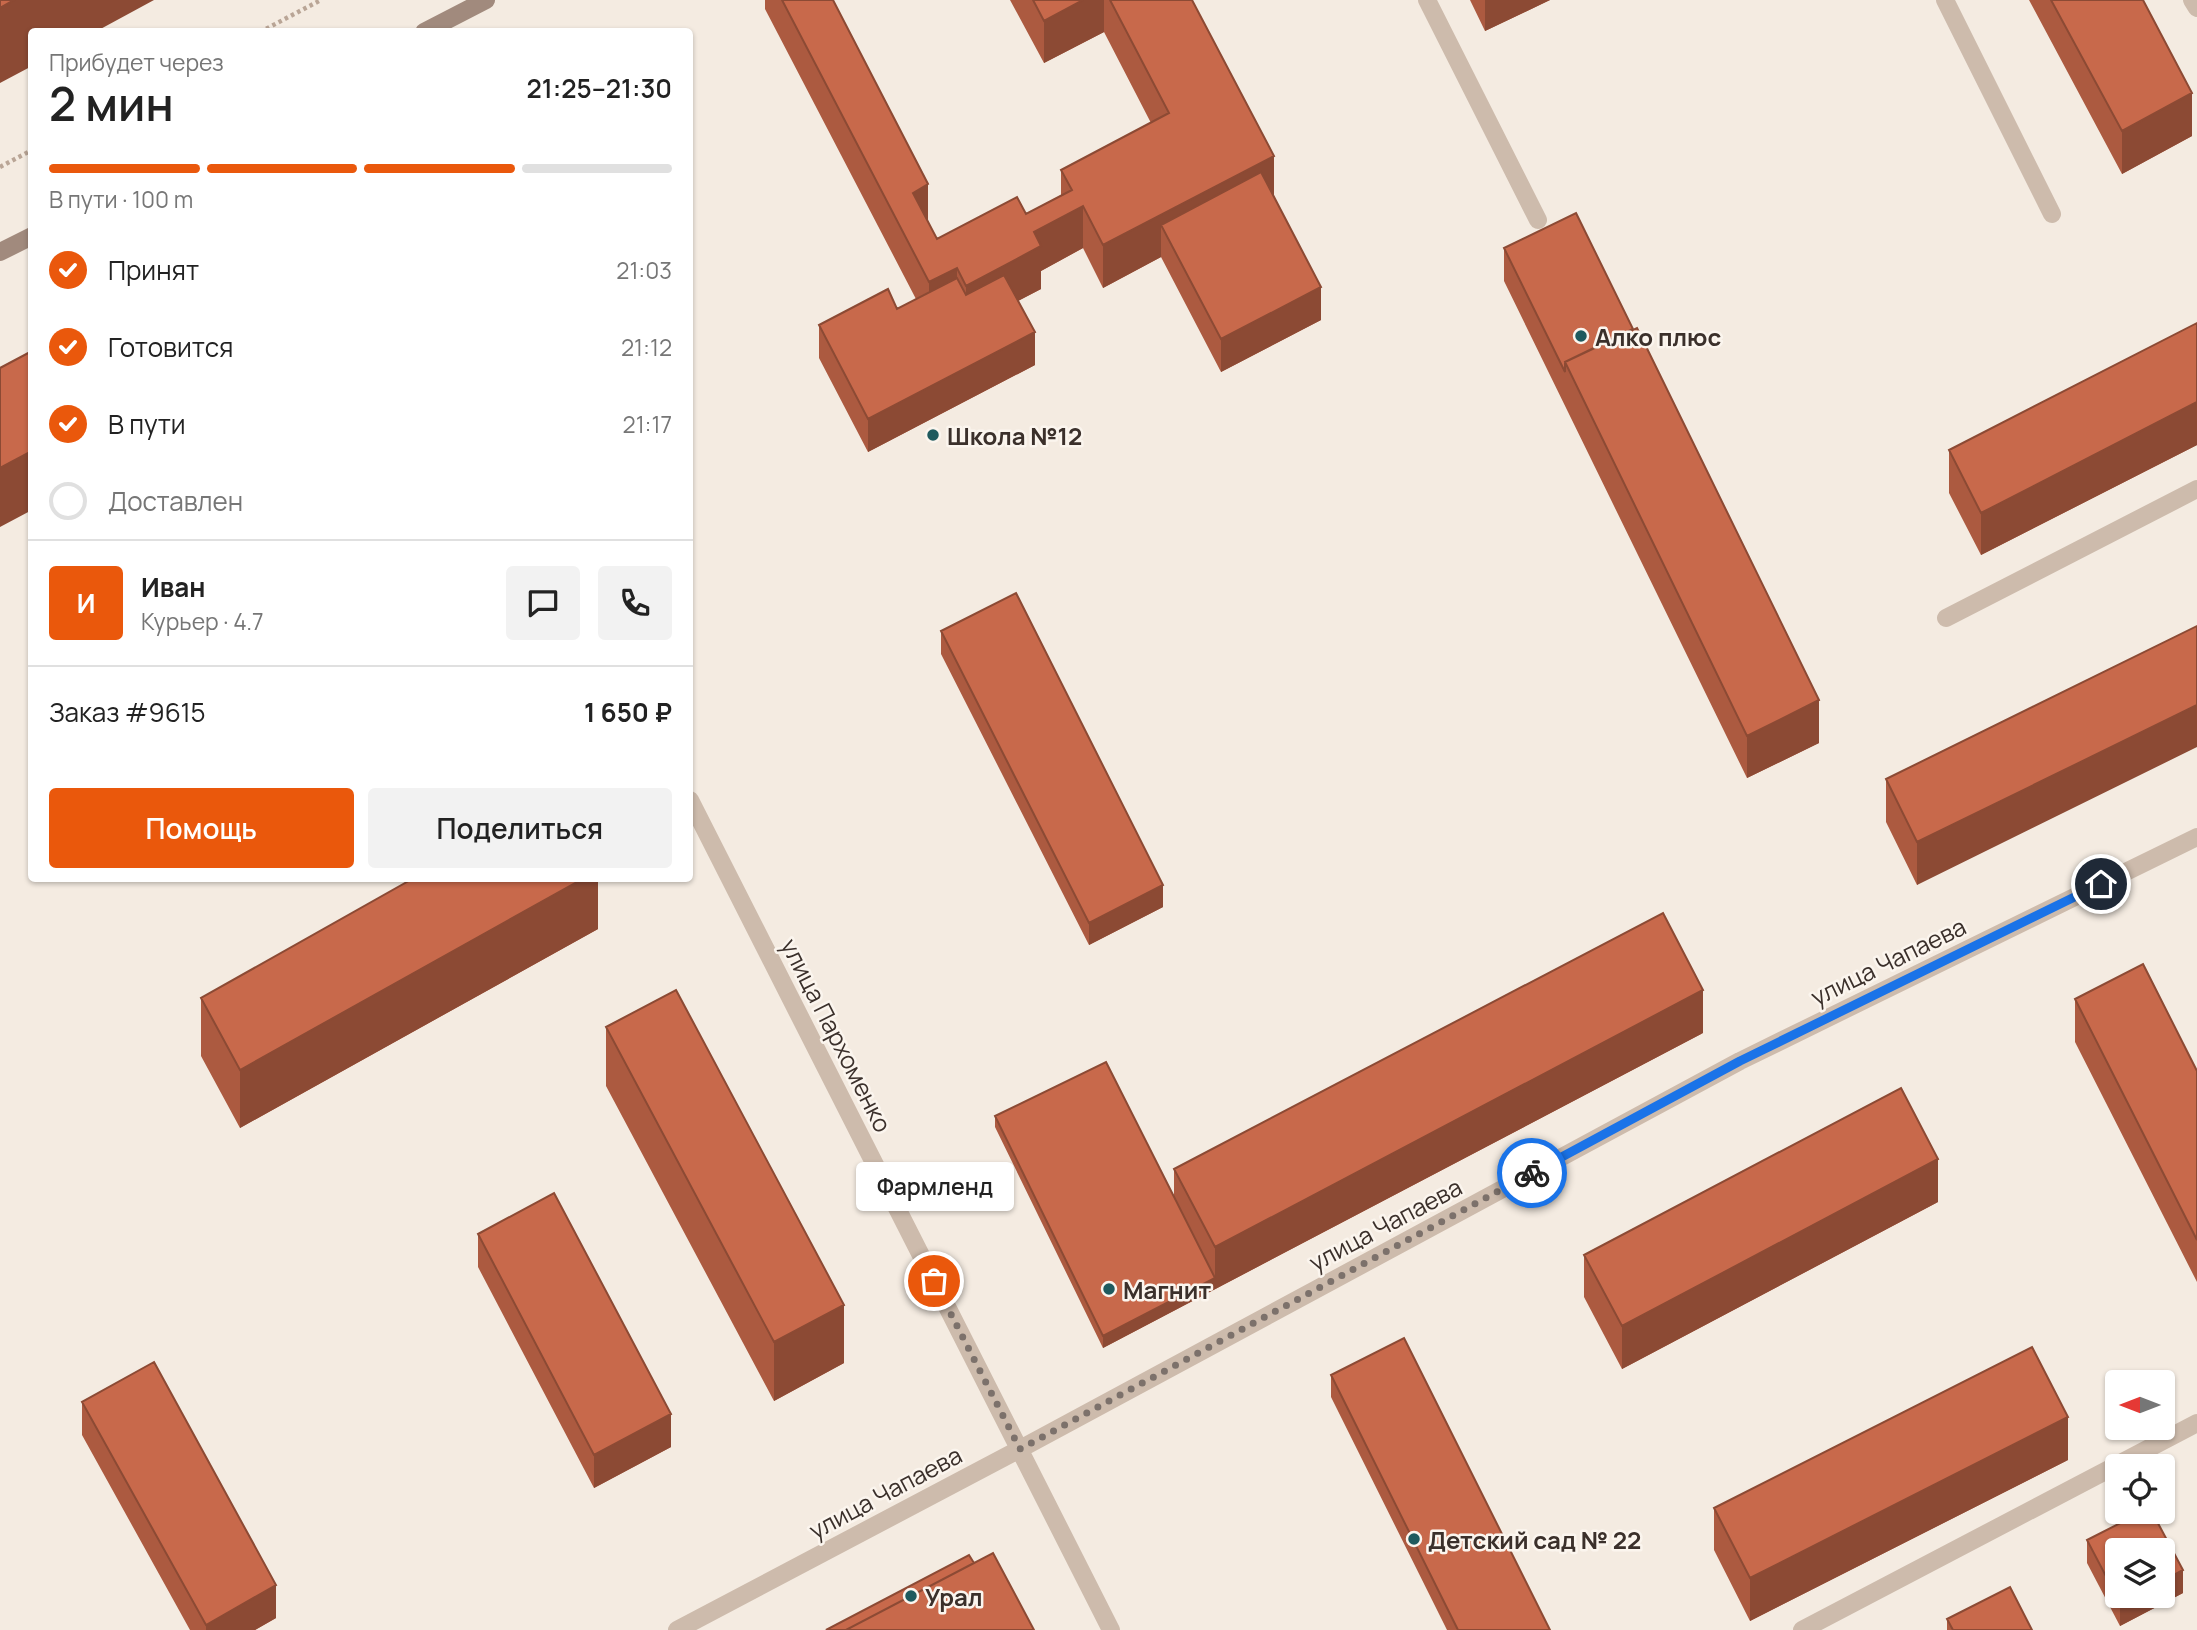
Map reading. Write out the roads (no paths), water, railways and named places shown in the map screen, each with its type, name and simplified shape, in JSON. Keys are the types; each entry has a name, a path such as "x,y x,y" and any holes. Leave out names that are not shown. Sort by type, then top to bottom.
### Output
{"street":[{"path":"433,28 486,0"},
{"path":"1427,0 1538,220"},
{"path":"1945,0 2052,214"},
{"path":"2192,0 2197,8"},
{"path":"0,252 28,238"},
{"path":"1946,618 2197,489"},
{"name":"улица Пархоменко","path":"693,806 1111,1630"},
{"name":"улица Чапаева","path":"677,1630 1020,1449 1740,1061 2197,837"},
{"path":"1802,1630 2197,1423"}],"place":[{"name":"Алко плюс","path":"1581,336"},
{"name":"Школа №12","path":"933,435"},
{"name":"Фармленд","path":"934,1281"},
{"name":"Магнит","path":"1109,1289"},
{"name":"Детский сад № 22","path":"1414,1539"},
{"name":"Урал","path":"911,1596"}]}
